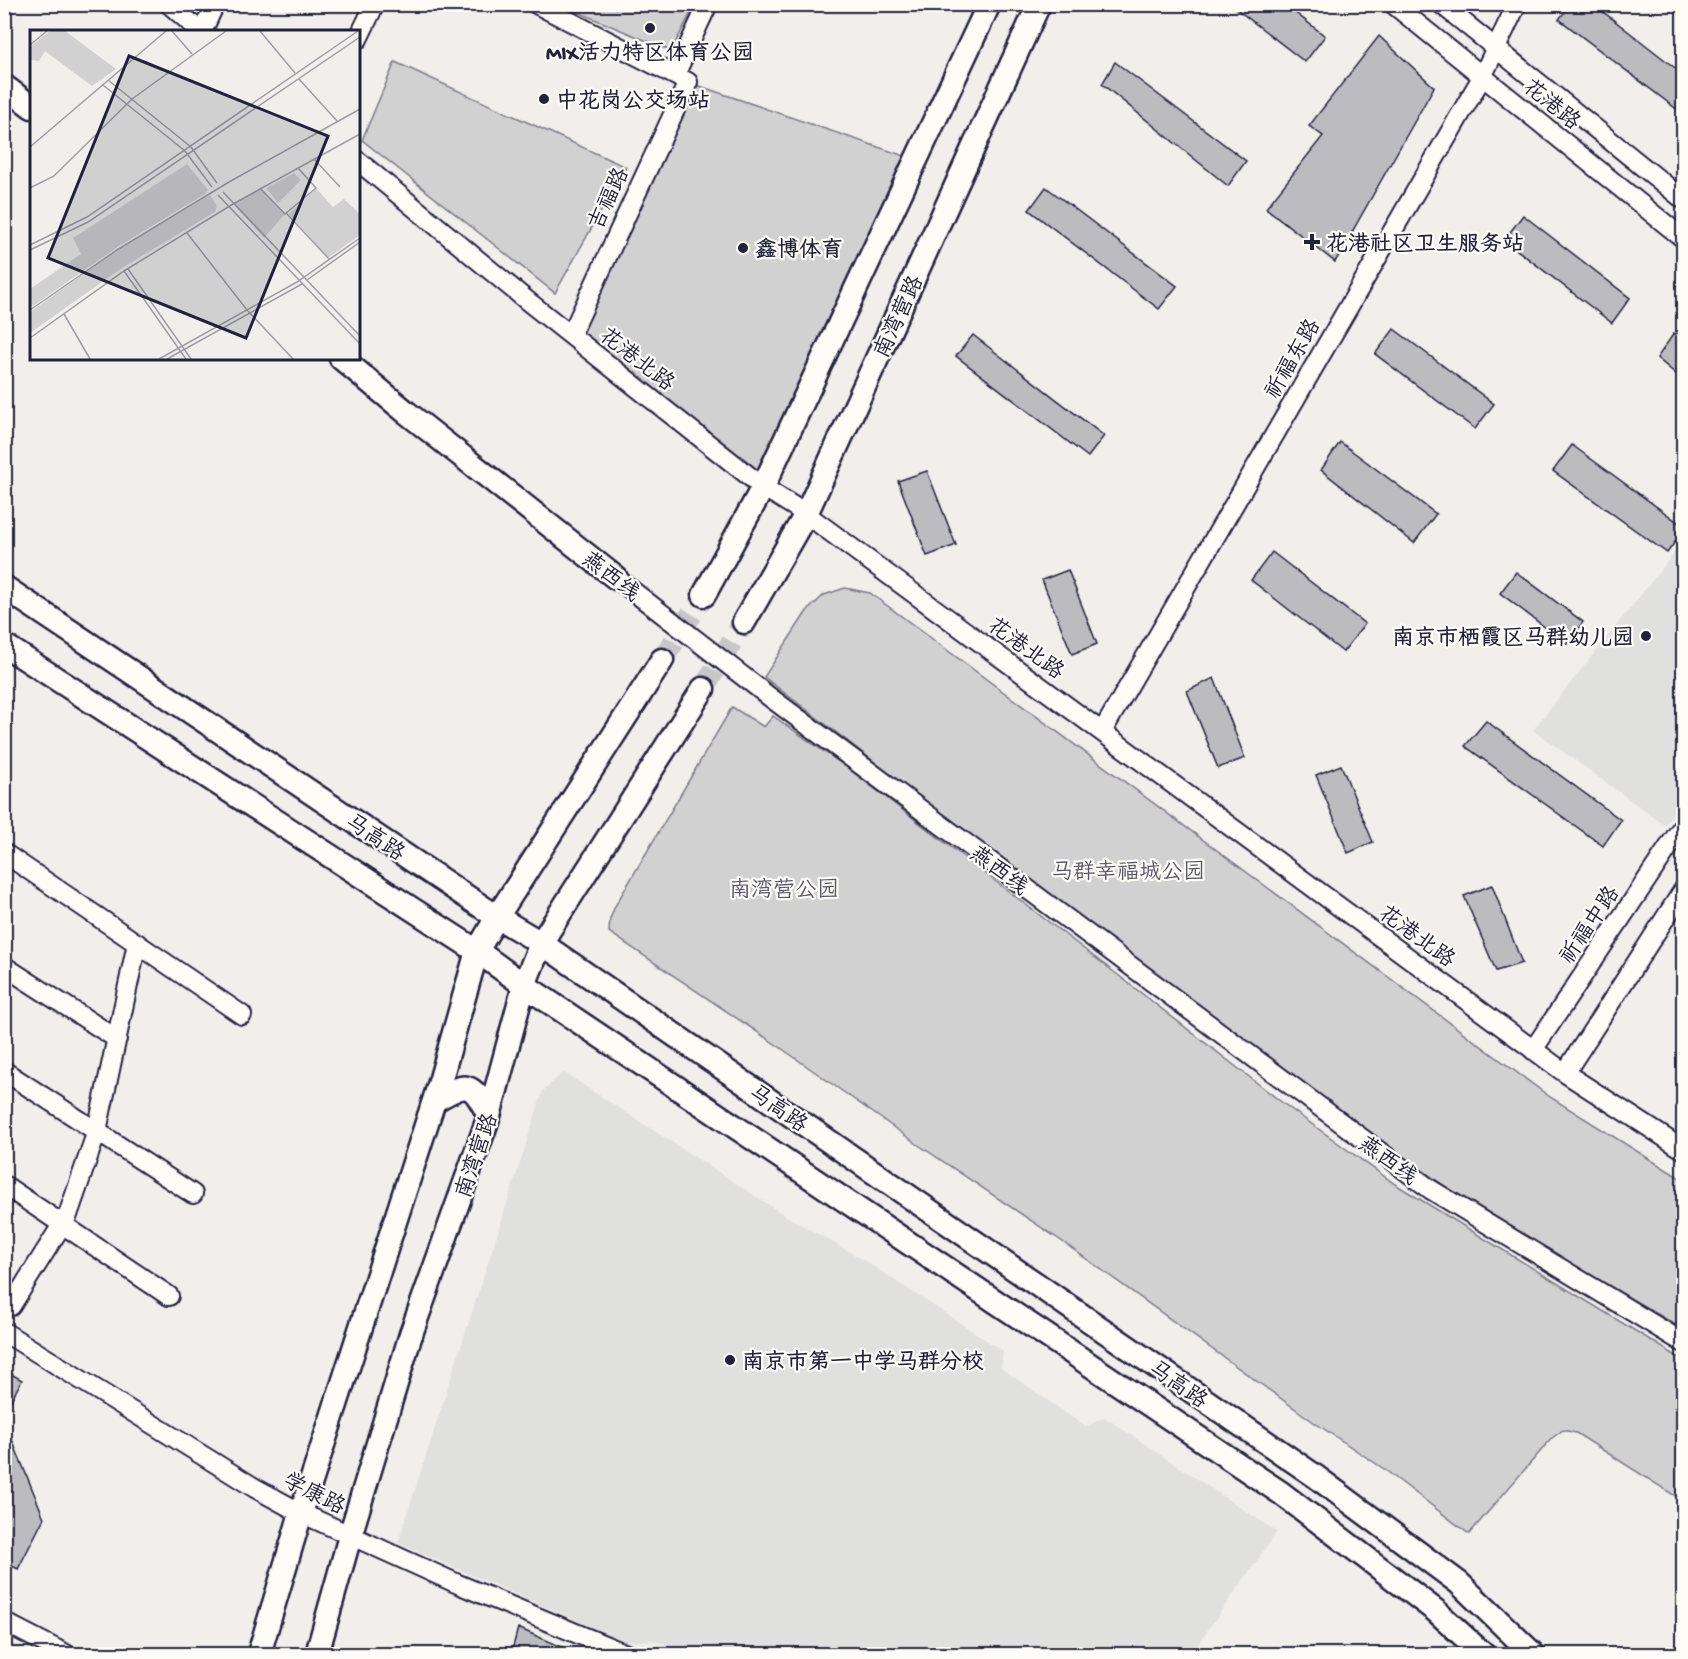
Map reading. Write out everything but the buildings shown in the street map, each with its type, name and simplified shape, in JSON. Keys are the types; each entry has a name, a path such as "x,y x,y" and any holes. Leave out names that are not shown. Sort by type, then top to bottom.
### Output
{"main road":[{"path":"704,595 763,487 989,4"},
{"name":"南湾营路","path":"744,622 806,514 1039,4"},
{"path":"4,86 30,106"},
{"name":"燕西线","path":"343,360 616,578"},
{"name":"马高路","path":"4,587 497,917 541,943 1315,1476 1460,1583 1533,1654"},
{"name":"马高路","path":"4,645 477,951 524,986 1281,1494 1436,1611 1483,1654"},
{"path":"259,1654 301,1513 434,1101 477,951 662,660"},
{"name":"南湾营路","path":"317,1654 411,1334 489,1116 524,986 541,943 703,689"},
{"path":"434,1101 456,1088 466,1086 474,1090 481,1099 489,1116"},
{"path":"267,1626 271,1644 278,1654"}],"street":[{"path":"169,4 200,30"},
{"path":"203,30 215,4"},
{"path":"360,35 375,4"},
{"path":"536,4 681,79"},
{"name":"吉福路","path":"571,335 681,79 708,4"},
{"name":"花港路","path":"1393,4 1683,239"},
{"name":"花港路","path":"1441,4 1683,200"},
{"name":"祈福东路","path":"1102,732 1482,77 1516,4"},
{"name":"花港北路","path":"360,163 571,335 763,487 806,514 1533,1050 1683,1150"},
{"name":"燕西线","path":"616,578 771,698 1411,1175 1497,1231 1683,1343"},
{"name":"祈福中路","path":"1533,1050 1683,824"},
{"path":"4,853 242,1015"},
{"path":"1565,1073 1683,890"},
{"path":"11,1306 68,1215 97,1131 137,943"},
{"path":"4,966 117,1039"},
{"path":"4,1071 192,1194"},
{"path":"4,1185 169,1296"},
{"name":"学康路","path":"4,1332 255,1488 301,1513 458,1584 626,1654"},
{"path":"4,1622 66,1654"}],"shaded area":[{"name":"南京市栖霞区马群幼儿园","path":"1683,542 1683,796 1665,825 1533,730"},
{"name":"南京市第一中学马群分校","path":"563,1072 791,1219 859,1257 1003,1351 1001,1368 1086,1427 1104,1417 1277,1532 1191,1654 687,1654 654,1640 626,1642 398,1543 543,1091"}],"green space":[{"name":"MIX活力特区体育公园","path":"695,4 671,51 561,5"},
{"path":"395,62 626,167 555,293 362,140"},
{"name":"鑫博体育","path":"688,82 916,160 763,487 571,335"},
{"name":"马群幸福城公园","path":"845,588 870,593 1550,1097 1683,1180 1683,1329 1453,1192 1084,923 764,677 807,611 824,595"},
{"name":"南湾营公园","path":"732,707 764,727 773,716 846,767 1284,1104 1395,1184 1683,1360 1683,1501 1576,1433 1563,1430 1552,1438 1469,1534 1384,1469 1315,1423 1060,1240 609,932 610,919 615,906"}],"tunnel":[{"path":"662,660 704,595"},
{"path":"703,689 744,622"}],"place":[{"name":"MIX活力特区体育公园","path":"650,28"},
{"name":"中花岗公交场站","path":"544,99"},
{"name":"花港社区卫生服务站","path":"1312,242"},
{"name":"鑫博体育","path":"743,248"},
{"name":"南京市栖霞区马群幼儿园","path":"1646,636"},
{"name":"南京市第一中学马群分校","path":"730,1360"}]}
